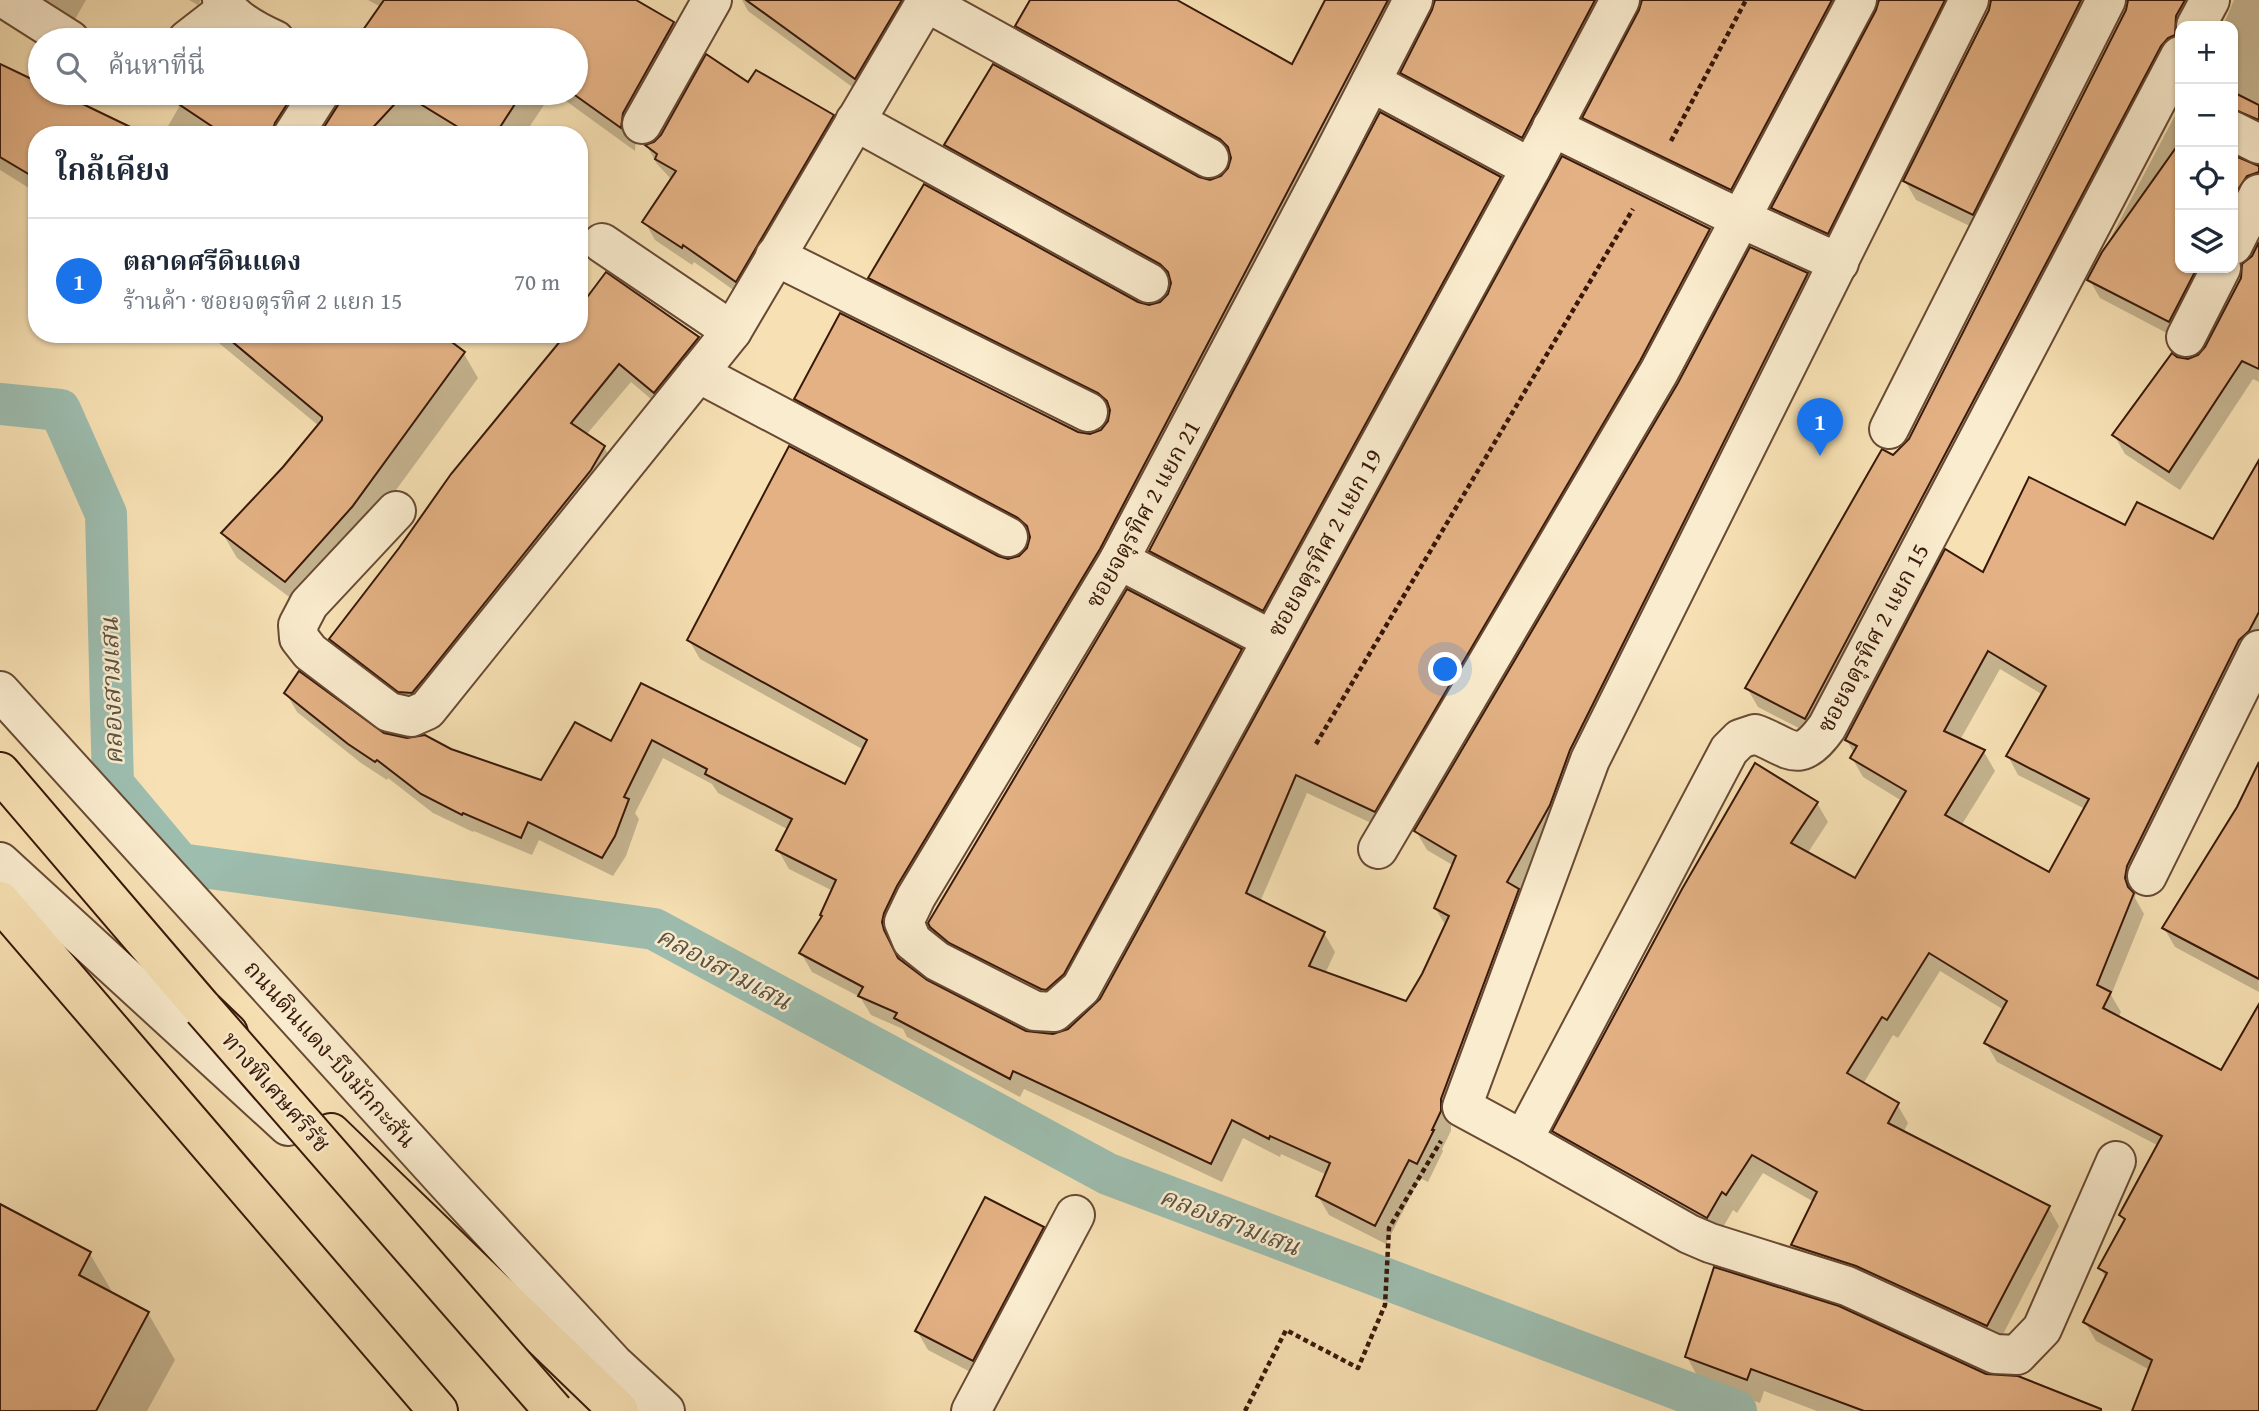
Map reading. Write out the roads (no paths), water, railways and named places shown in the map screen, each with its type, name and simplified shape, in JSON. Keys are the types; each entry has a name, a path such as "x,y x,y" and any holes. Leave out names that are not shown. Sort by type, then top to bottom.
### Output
{"highway":[{"name":"ทางพิเศษศรีรัช","path":"0,772 554,1411"},
{"path":"0,901 438,1411"},
{"path":"203,1009 620,1411"},
{"path":"378,1342 422,1411"}],"street":[{"path":"7,0 50,28"},
{"path":"642,124 712,0"},
{"name":"ซอยจตุรทิศ 2 แยก 21","path":"986,986 937,961 912,941 904,922 916,897 1119,560 1413,0"},
{"name":"ซอยจตุรทิศ 2 แยก 19","path":"986,986 1035,1011 1054,1012 1081,988 1531,168 1620,0"},
{"path":"1378,849 1659,372 1857,0"},
{"path":"1969,0 1590,760 1462,1108 1689,1234 1847,1286 1995,1354 2017,1354 2042,1329 2116,1161"},
{"path":"1889,429 2106,0"},
{"path":"2199,21 2210,0"},
{"path":"396,510 309,604 298,625 299,638 310,652 390,712 411,717 427,710 732,331 926,1 1209,158"},
{"path":"200,28 225,5 254,28"},
{"name":"ซอยจตุรทิศ 2 แยก 15","path":"1523,1140 1729,750 1740,739 1755,734 1790,752 1802,750 1818,739 1827,727 2170,101 2175,78"},
{"path":"1371,82 1531,168"},
{"path":"299,126 312,105"},
{"path":"855,121 1149,283"},
{"path":"1552,127 1741,219 1839,263"},
{"path":"2238,134 2259,144"},
{"path":"2238,235 2259,194"},
{"path":"602,243 732,331"},
{"path":"775,256 1088,412"},
{"path":"2186,337 2218,273"},
{"path":"698,373 1008,537"},
{"path":"1119,560 1272,640"},
{"path":"2147,876 2259,650"},
{"name":"ถนนดินแดง-บึงมักกะสัน","path":"0,691 539,1283 614,1364 665,1411"},
{"path":"0,862 595,1411"},
{"path":"971,1411 1075,1215"}],"waterway":[{"name":"คลองสามเสน","path":"0,404 60,410 106,514 113,784 180,864 654,929 1108,1174 1736,1411"}],"place":[{"name":"ตลาดศรีดินแดง","path":"1820,456"}]}
